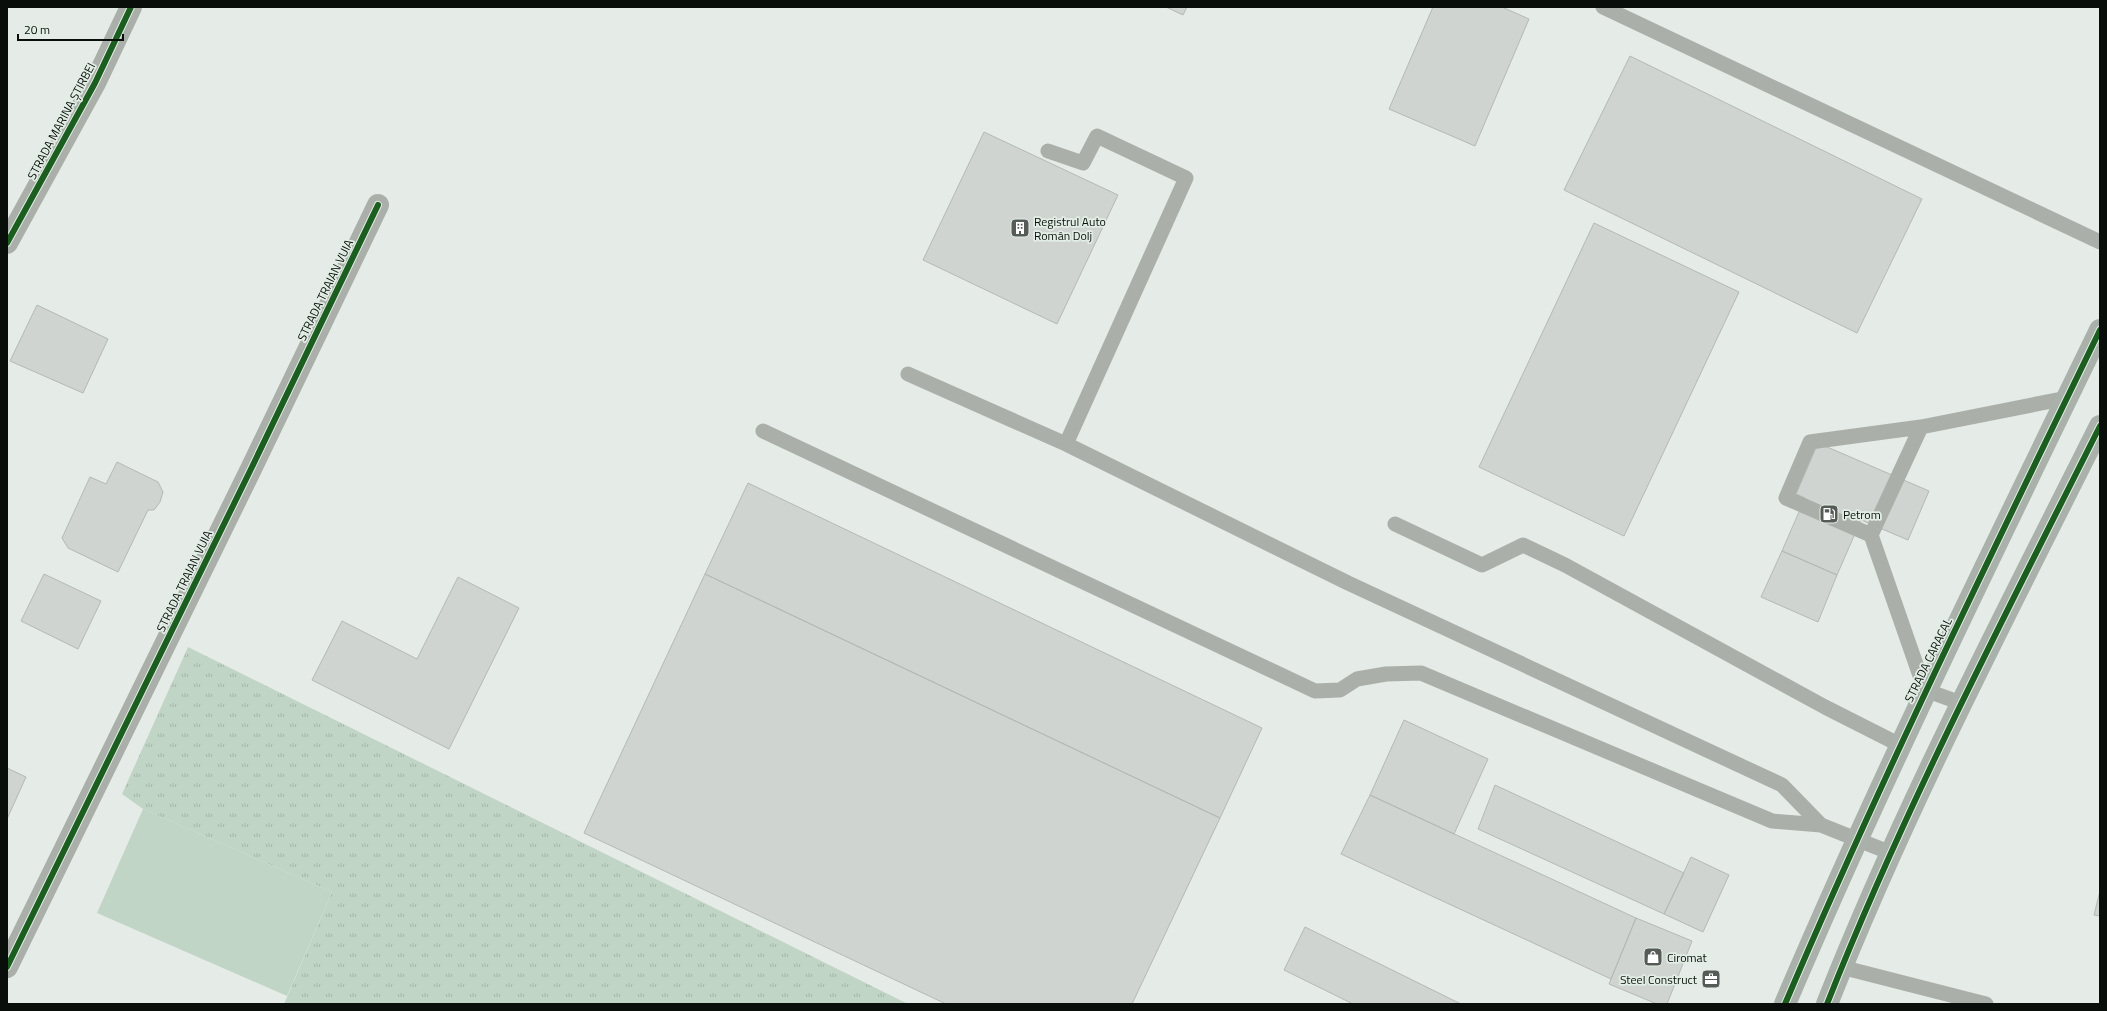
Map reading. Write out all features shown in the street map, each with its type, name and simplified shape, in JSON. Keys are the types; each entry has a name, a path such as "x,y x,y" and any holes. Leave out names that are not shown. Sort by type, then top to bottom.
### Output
{"main road":[{"name":"STRADA CARACAL","path":"1785,1004 1857,839 1925,690 2100,330"},
{"path":"1827,1004 1841,967 1891,853 1961,703 2100,426"}],"street":[{"name":"STRADA MARINA ȘTIRBEI","path":"7,243 95,82 131,7"},
{"name":"STRADA TRAIAN VUIA","path":"7,967 252,469 378,205"}],"lane":[{"path":"1603,7 2100,242"},
{"path":"1048,150 1083,163 1097,136 1186,178 1066,444"},
{"path":"908,374 1066,444 1348,583 1782,785 1821,825"},
{"path":"1871,535 1786,498 1810,442 1920,426 2067,398"},
{"path":"1920,426 1871,535 1925,690 1961,703"},
{"path":"763,431 1315,691 1340,690 1357,679 1379,675 1421,673 1772,821 1821,825 1891,853"},
{"path":"1395,524 1482,565 1524,545 1565,565 1824,707 1900,745"},
{"path":"1841,967 1986,1004"}],"green space":[{"path":"188,647 908,1004 284,1004 332,892 143,809 122,794"},
{"path":"143,809 332,892 287,996 97,913"}],"building":[{"path":"1166,7 1187,7 1183,15"},
{"path":"1433,7 1502,7 1529,19 1475,146 1389,109"},
{"path":"1630,56 1922,199 1857,333 1564,190"},
{"name":"Registrul Auto Român Dolj","path":"984,132 1118,195 1057,324 923,260"},
{"path":"1594,223 1739,292 1624,536 1479,467"},
{"path":"37,305 108,339 83,393 10,361"},
{"path":"1818,443 1929,491 1908,540 1861,520 1837,575 1782,551 1805,498 1796,494"},
{"path":"117,462 158,482 163,492 160,502 154,510 148,510 118,572 68,548 62,538 90,477 106,484"},
{"path":"748,483 1262,728 1220,818 705,574"},
{"path":"1782,551 1837,575 1818,622 1761,597"},
{"path":"44,574 101,601 78,649 21,621"},
{"path":"705,574 1220,818 1132,1004 946,1004 584,833"},
{"path":"458,577 519,608 449,749 312,680 342,621 417,659"},
{"path":"1404,720 1488,759 1454,834 1370,795"},
{"path":"7,768 26,777 7,819"},
{"path":"1495,785 1684,873 1664,914 1478,829"},
{"path":"1370,795 1636,918 1611,979 1341,854"},
{"path":"1691,857 1729,875 1703,932 1664,914"},
{"path":"2100,891 2100,916 2094,915"},
{"path":"1636,918 1692,941 1667,1004 1657,1004 1609,984"},
{"path":"1305,927 1461,1004 1353,1004 1284,970"}],"cycle path":[{"path":"7,243 95,83 131,7"},
{"path":"7,967 251,469 378,205"},
{"path":"1785,1004 1899,749 1978,581 2100,330"},
{"path":"1827,1004 1889,857 1957,712 2100,426"}],"place":[{"name":"Registrul Auto Român Dolj","path":"1020,228"},
{"name":"Petrom","path":"1829,514"},
{"name":"Ciromat","path":"1653,957"},
{"name":"Steel Construct","path":"1711,979"}]}
